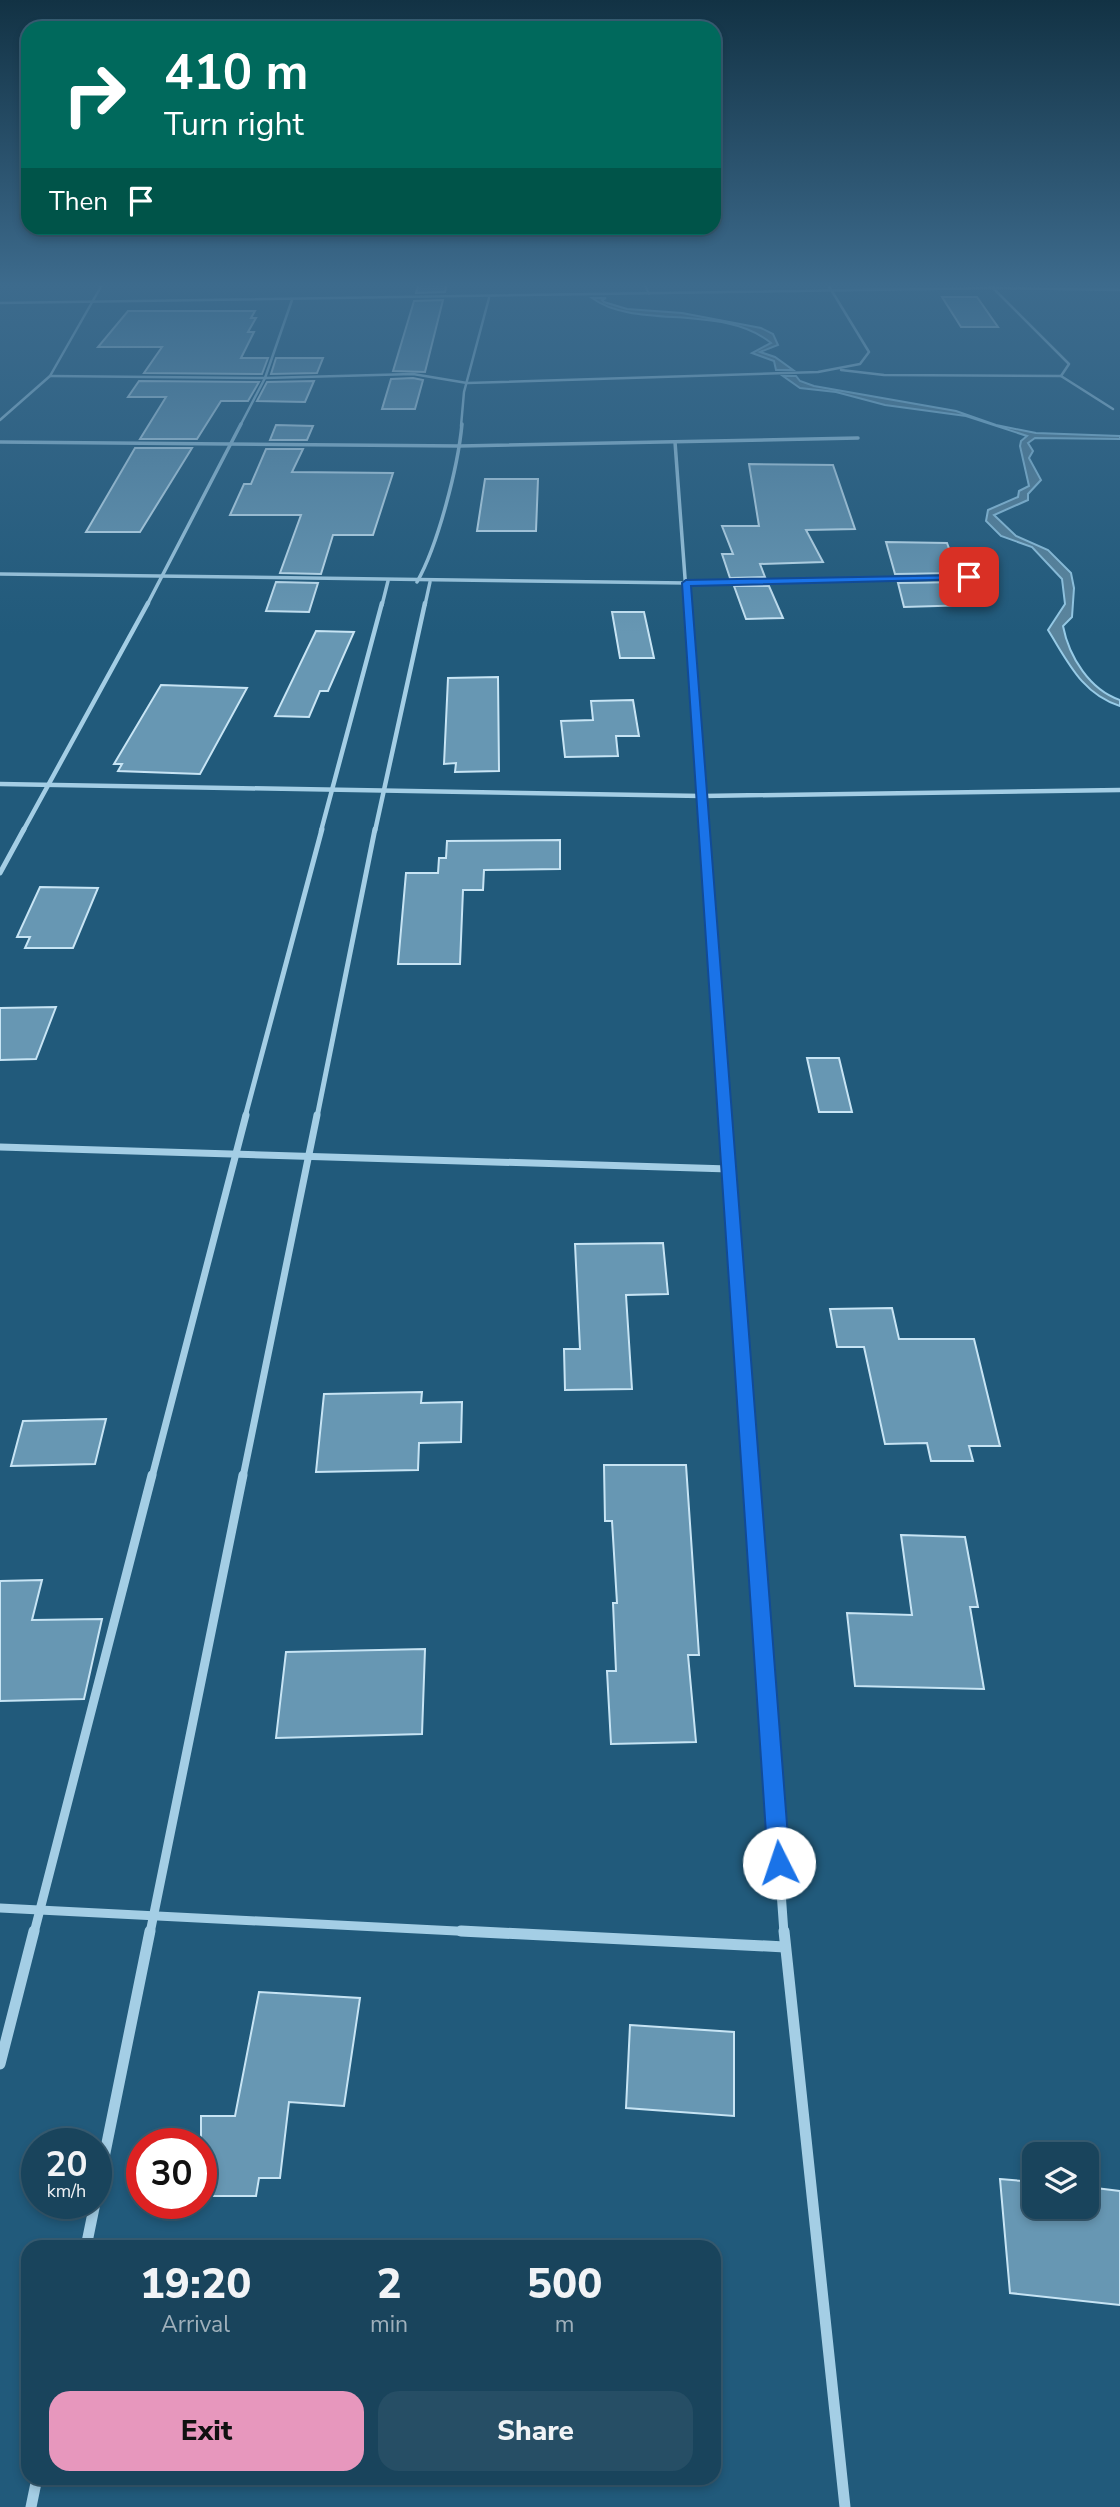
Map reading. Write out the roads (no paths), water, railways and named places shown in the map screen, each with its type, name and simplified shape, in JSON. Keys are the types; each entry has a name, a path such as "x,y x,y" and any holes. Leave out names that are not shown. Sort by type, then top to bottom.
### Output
{"street":[{"path":"0,420 23,400"},
{"path":"0,873 162,577 254,400"},
{"path":"417,582 428,563 460,446 465,400"},
{"path":"1099,400 1113,409"},
{"path":"0,442 460,446 858,438"},
{"path":"675,442 785,1947 845,2507"},
{"path":"0,574 417,582 686,583 969,577"},
{"path":"0,2064 235,1156 388,581"},
{"path":"111,2128 383,791 430,582"},
{"path":"0,784 702,796 1120,790"},
{"path":"0,1147 729,1169"},
{"path":"0,1908 785,1947"},
{"path":"87,2240 92,2219"},
{"path":"31,2507 36,2485"}],"water":[{"path":"866,400 893,400 956,411 996,425 1036,433 1120,436 1120,439 1035,438 1028,443 1033,451 1029,458 1041,480 1028,494 1028,500 994,515 1016,536 1048,550 1071,573 1074,588 1072,617 1063,626 1070,649 1082,671 1099,689 1120,700 1120,706 1096,694 1077,676 1048,630 1065,604 1062,579 1032,547 1001,536 986,521 988,510 1018,497 1019,491 1029,486 1020,446 1027,436 966,416"}]}
